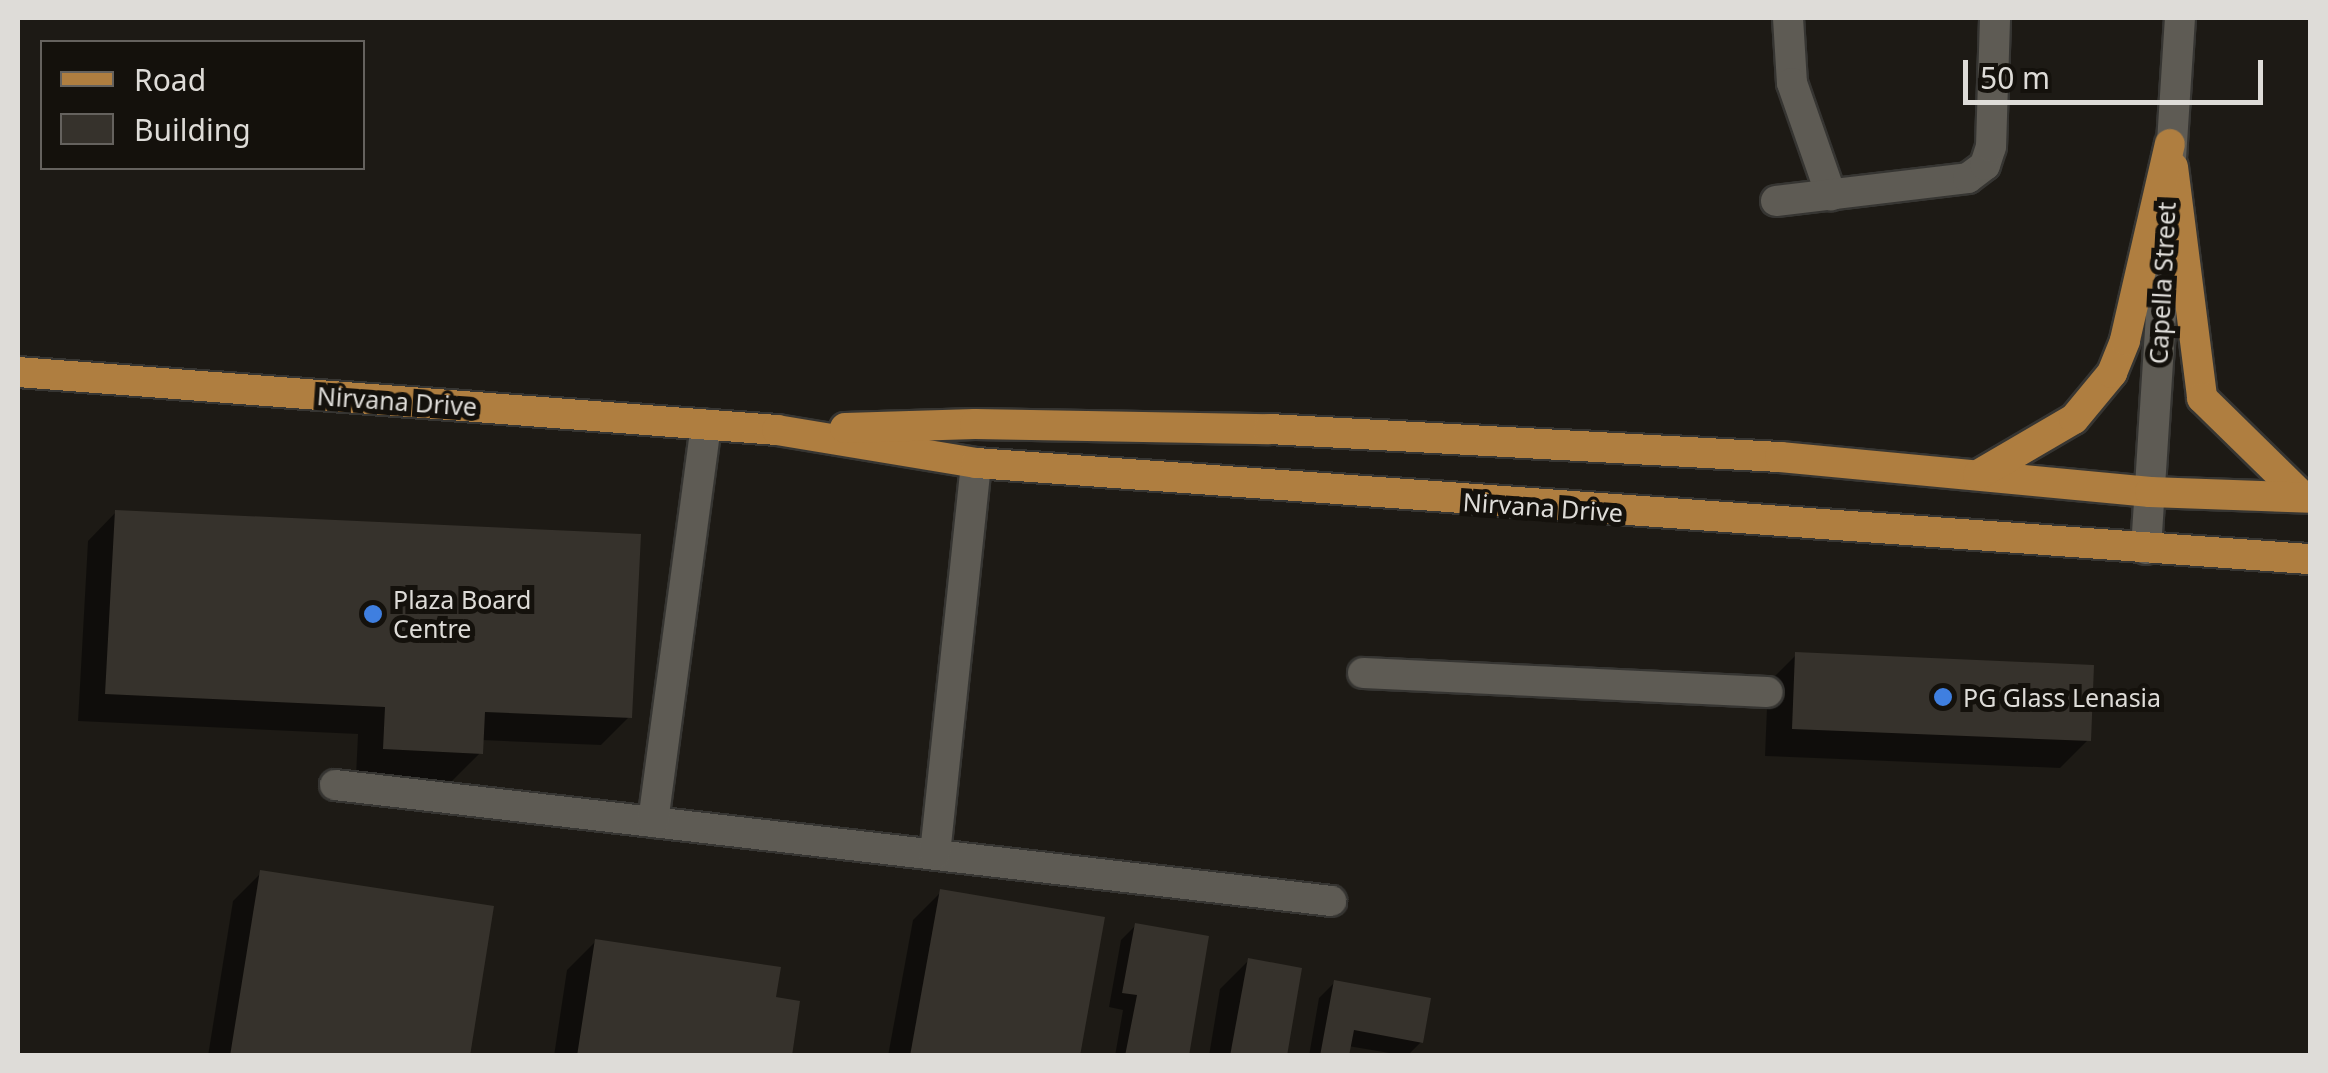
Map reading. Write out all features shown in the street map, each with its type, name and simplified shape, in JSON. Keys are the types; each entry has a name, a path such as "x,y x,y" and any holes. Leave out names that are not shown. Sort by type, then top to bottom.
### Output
{"main road":[{"path":"1977,475 2074,419 2112,373 2125,340 2170,144"},
{"path":"2170,144 2202,398 2307,497"},
{"name":"Nirvana Drive","path":"18,372 777,430 976,463 2310,559"},
{"name":"Nirvana Drive","path":"777,430 975,424 1269,429 1780,457 2150,492 2307,497"}],"street":[{"path":"1788,18 1792,83 1830,195"},
{"path":"1776,201 1968,178 1985,165 1991,146 1995,18"},
{"name":"Capella Street","path":"2146,549 2180,18"},
{"path":"653,822 706,424"},
{"path":"935,854 976,463"},
{"path":"1363,673 1768,692"},
{"path":"335,785 1332,900"}],"building":[{"name":"Plaza Board Centre","path":"115,510 641,534 632,718 485,712 483,754 383,749 385,707 105,694"},
{"name":"PG Glass Lenasia","path":"1795,652 2094,665 2091,741 1792,729"},
{"path":"260,870 494,906 470,1056 230,1056"},
{"path":"940,889 1105,917 1080,1056 910,1056"},
{"path":"1135,923 1209,936 1189,1056 1125,1056 1137,995 1122,993"},
{"path":"595,939 781,967 776,997 800,1001 792,1056 577,1056"},
{"path":"1248,958 1302,968 1287,1056 1230,1056"},
{"path":"1334,980 1431,998 1423,1043 1354,1030 1349,1056 1320,1056"}],"place":[{"name":"Plaza Board Centre","path":"373,614"},
{"name":"PG Glass Lenasia","path":"1943,697"}]}
